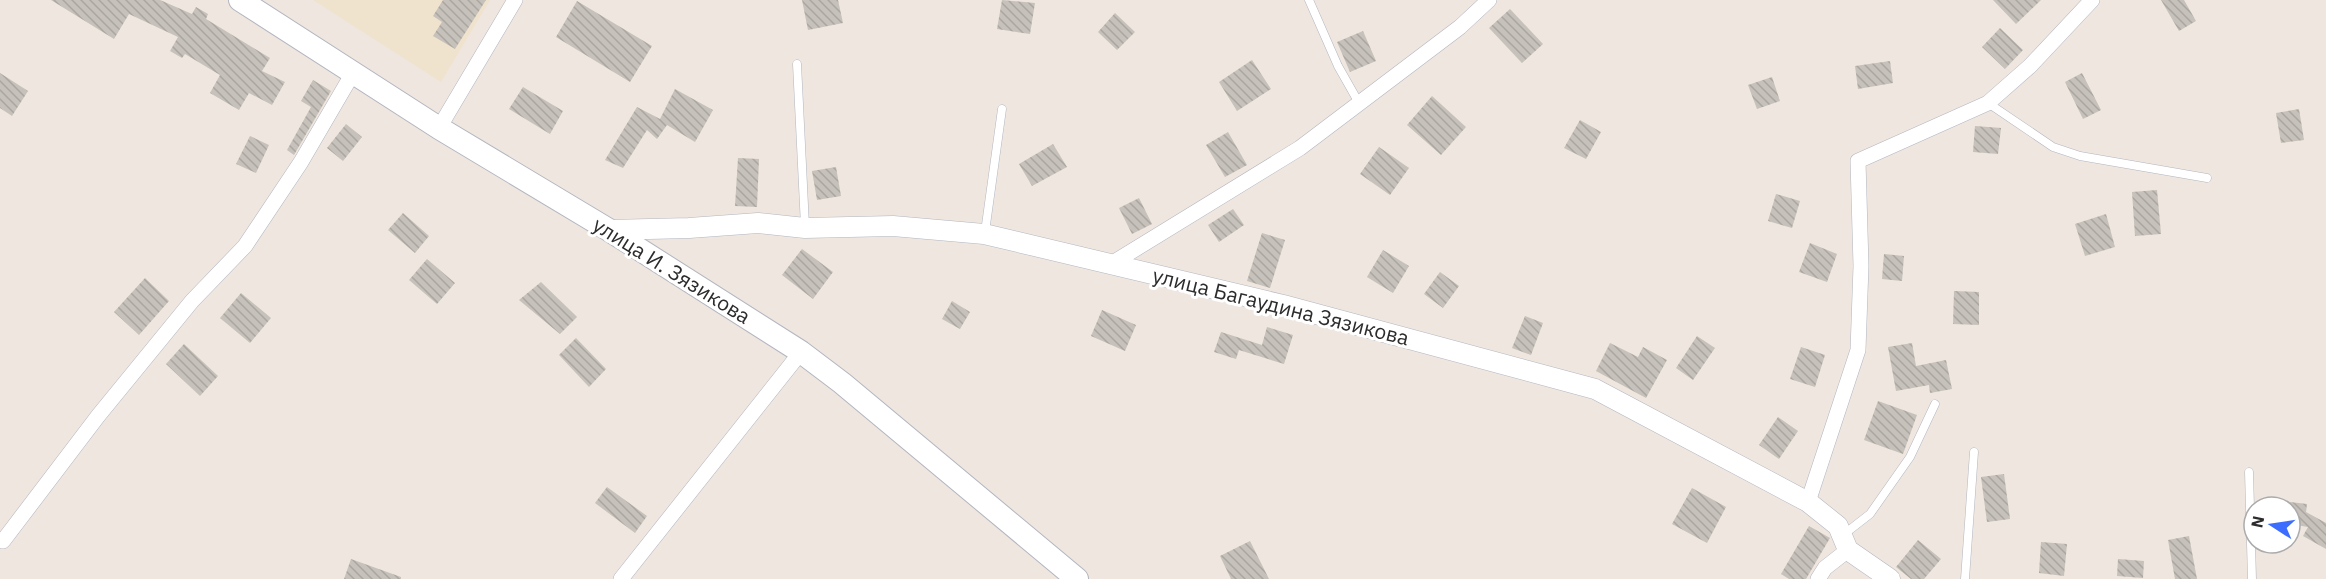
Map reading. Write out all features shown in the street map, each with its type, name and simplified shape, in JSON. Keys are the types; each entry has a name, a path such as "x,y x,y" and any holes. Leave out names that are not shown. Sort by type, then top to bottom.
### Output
{"main road":[{"name":"улица И. Зязикова","path":"240,0 439,128 609,230 801,352 842,383 1077,579"}],"street":[{"path":"439,128 515,0"},
{"path":"1110,264 1300,148 1460,27 1489,0"},
{"path":"1808,502 1858,350 1861,266 1858,161 1988,103 2030,66 2092,0"},
{"path":"3,541 112,399 192,301 245,246 301,162 353,73"},
{"name":"улица Багаудина Зязикова","path":"609,230 690,228 758,223 806,228 893,226 984,234 1283,305 1595,389 1808,502 1838,526 1845,543 1864,561 1890,579"},
{"path":"621,579 801,352"},
{"path":"1818,579 1845,543"}],"lane":[{"path":"1309,0 1338,66 1359,103"},
{"path":"797,64 806,228"},
{"path":"1988,103 2053,147 2080,156 2207,178"},
{"path":"984,234 1002,109"},
{"path":"1845,543 1870,514 1910,457 1935,404"},
{"path":"1965,579 1974,452"},
{"path":"2249,472 2252,579"},
{"path":"1864,561 1874,579"}],"shaded area":[{"path":"313,0 490,0 441,82"}],"building":[{"path":"51,0 160,0 192,14 196,7 208,14 206,19 270,58 262,71 285,82 272,105 249,93 239,110 210,93 220,75 185,54 182,58 170,51 178,37 129,14 114,39"},
{"path":"443,0 486,0 455,49 433,36 442,22 433,16"},
{"path":"802,0 838,0 843,23 808,30"},
{"path":"1002,0 1035,3 1030,34 997,29"},
{"path":"1993,0 2041,0 2016,24"},
{"path":"2161,0 2184,0 2196,21 2179,31"},
{"path":"577,1 652,46 630,82 556,37"},
{"path":"1510,9 1543,44 1522,63 1489,28"},
{"path":"1115,13 1135,32 1117,50 1098,32"},
{"path":"2000,28 2023,50 2005,69 1982,47"},
{"path":"1363,31 1376,61 1350,72 1337,42"},
{"path":"1252,60 1271,89 1237,111 1219,82"},
{"path":"1890,61 1893,83 1858,89 1855,66"},
{"path":"0,73 28,91 12,116 0,108"},
{"path":"2082,73 2101,110 2083,119 2065,82"},
{"path":"1772,77 1780,101 1757,109 1748,85"},
{"path":"313,80 331,91 294,155 287,150 311,107 301,101"},
{"path":"523,87 563,111 550,134 509,109"},
{"path":"675,89 713,110 695,142 667,125 657,139 647,130 623,168 605,160 637,107 660,119"},
{"path":"1432,96 1466,127 1441,155 1407,125"},
{"path":"2299,109 2304,140 2281,143 2276,113"},
{"path":"1580,120 1601,132 1586,159 1564,148"},
{"path":"346,124 362,137 343,161 327,148"},
{"path":"1975,126 2001,128 1998,154 1973,152"},
{"path":"1228,132 1247,165 1225,177 1206,145"},
{"path":"250,136 269,145 256,173 236,164"},
{"path":"1053,144 1067,167 1032,186 1019,164"},
{"path":"1379,147 1409,168 1390,195 1360,174"},
{"path":"738,158 759,159 757,207 735,206"},
{"path":"836,167 841,196 817,200 812,171"},
{"path":"2157,190 2161,234 2135,236 2132,192"},
{"path":"1776,194 1800,201 1792,228 1768,221"},
{"path":"1139,198 1152,224 1132,234 1119,208"},
{"path":"1233,209 1244,225 1219,242 1208,225"},
{"path":"403,213 429,236 415,253 388,230"},
{"path":"2106,214 2115,247 2085,256 2075,224"},
{"path":"1262,233 1285,240 1270,288 1247,281"},
{"path":"1810,243 1837,254 1827,282 1799,272"},
{"path":"802,249 833,272 813,299 782,275"},
{"path":"1383,250 1409,266 1393,293 1367,277"},
{"path":"1884,254 1904,256 1902,281 1882,279"},
{"path":"427,259 455,283 437,304 409,280"},
{"path":"1440,272 1459,286 1443,308 1424,294"},
{"path":"145,278 169,301 139,335 114,312"},
{"path":"541,282 577,317 560,334 519,300"},
{"path":"1954,291 1979,292 1979,325 1953,324"},
{"path":"241,293 271,318 250,343 220,318"},
{"path":"952,301 970,312 960,329 942,319"},
{"path":"1102,310 1136,325 1125,351 1091,336"},
{"path":"1525,316 1543,323 1531,355 1512,348"},
{"path":"1267,327 1293,335 1284,364 1239,350 1236,359 1214,352 1221,332 1262,345"},
{"path":"1697,336 1715,348 1693,380 1676,368"},
{"path":"576,338 606,369 589,387 559,355"},
{"path":"1610,343 1638,357 1643,347 1667,360 1646,398 1596,371"},
{"path":"1912,343 1916,366 1946,360 1952,389 1930,393 1929,385 1896,391 1888,347"},
{"path":"184,344 218,376 200,396 166,364"},
{"path":"1801,347 1825,355 1815,387 1790,379"},
{"path":"1878,401 1917,415 1903,454 1864,440"},
{"path":"1778,417 1798,431 1779,459 1759,445"},
{"path":"2004,474 2010,519 1987,522 1981,477"},
{"path":"607,487 647,516 635,533 595,503"},
{"path":"1692,488 1726,507 1707,543 1672,524"},
{"path":"2302,503 2307,504 2306,512 2326,523 2326,549 2303,536 2308,527 2302,526"},
{"path":"1809,526 1830,538 1806,579 1789,579 1781,574"},
{"path":"2189,536 2197,579 2175,579 2168,540"},
{"path":"1918,540 1941,559 1924,579 1911,579 1896,567"},
{"path":"1250,541 1269,579 1231,579 1220,556"},
{"path":"2041,542 2067,544 2064,576 2039,573"},
{"path":"351,559 401,577 401,579 344,579"},
{"path":"2118,559 2144,561 2143,578 2117,576"}]}
